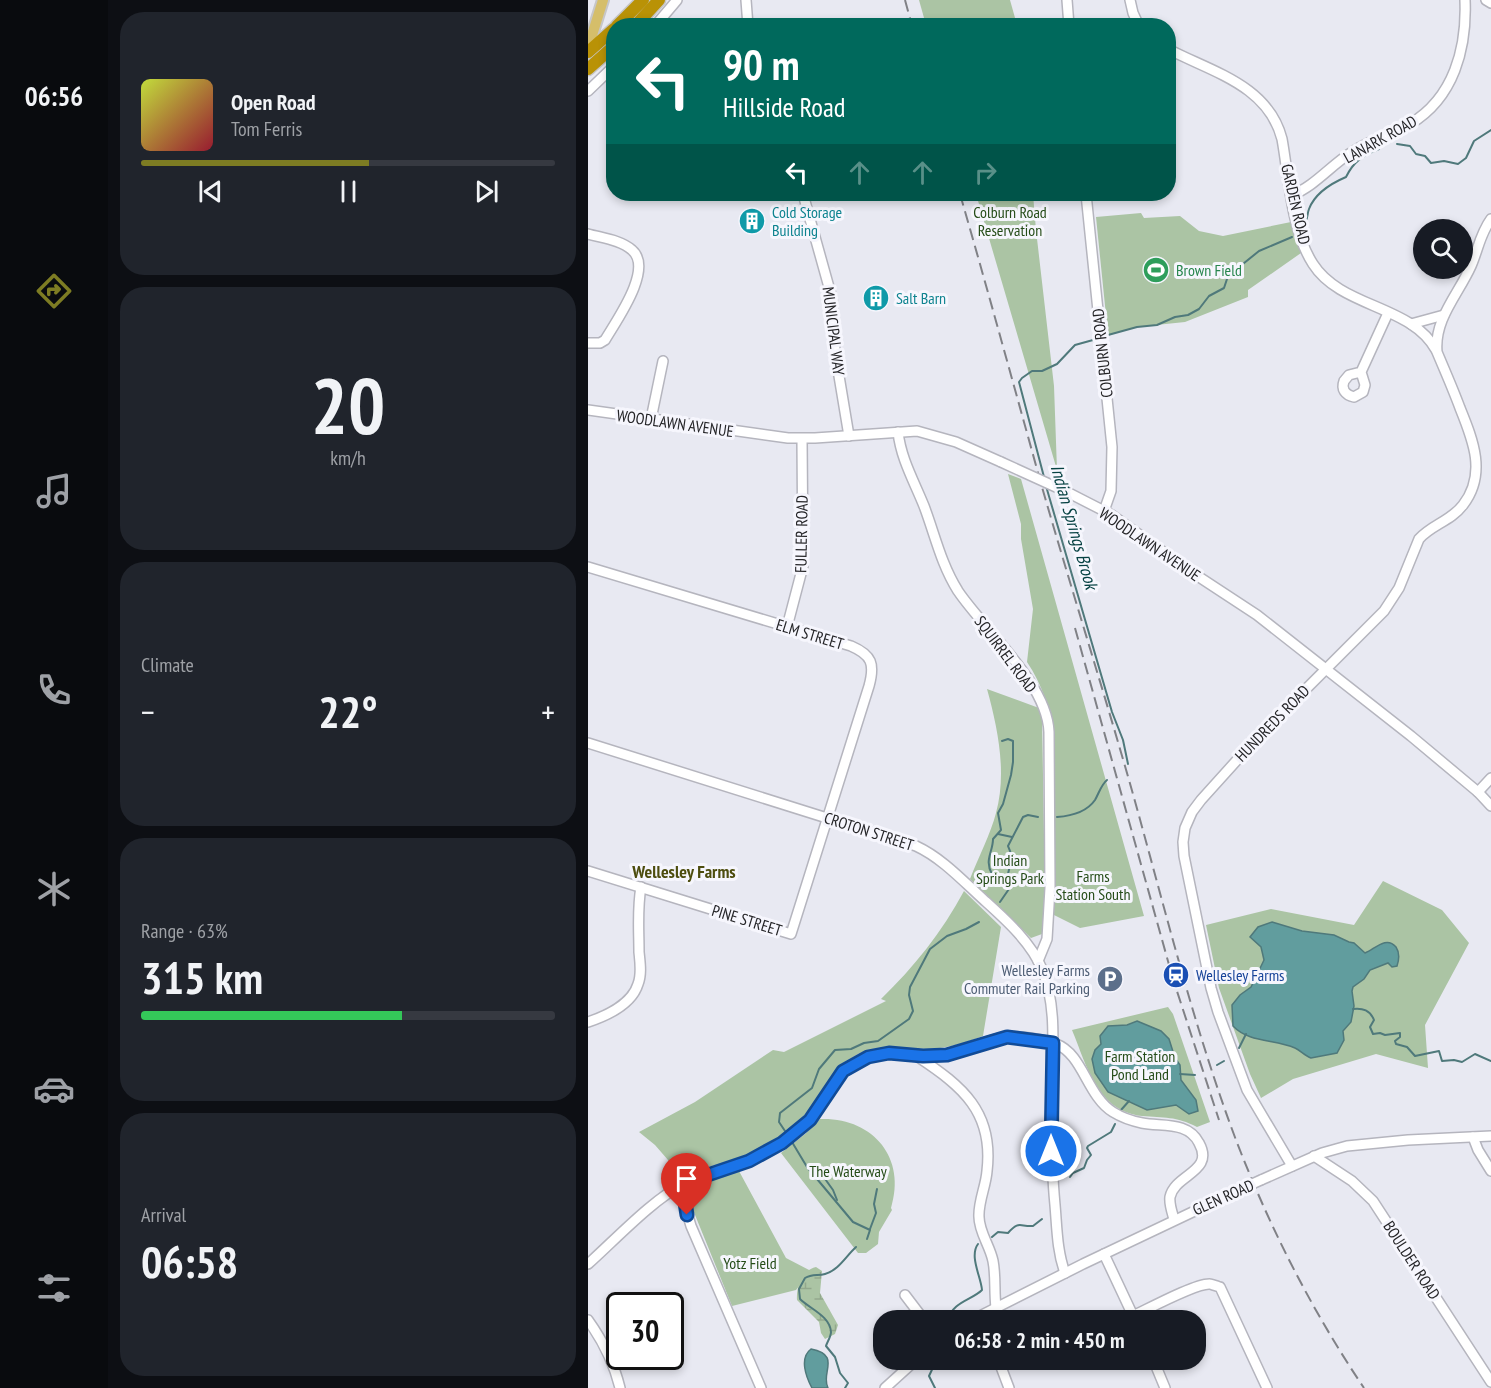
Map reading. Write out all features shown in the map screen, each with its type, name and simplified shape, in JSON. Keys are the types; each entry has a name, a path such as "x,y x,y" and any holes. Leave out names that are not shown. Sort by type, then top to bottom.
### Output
{"highway":[{"path":"625,18 643,0"},
{"path":"642,18 659,0"},
{"path":"589,47 606,35"},
{"path":"588,69 606,53"}],"main road":[{"path":"589,47 603,0"}],"street":[{"path":"662,18 677,0"},
{"path":"746,0 747,18"},
{"path":"1067,0 1069,18"},
{"path":"1130,0 1136,18"},
{"name":"LANARK ROAD","path":"1292,195 1306,188 1356,149 1415,120 1437,100 1451,80 1461,56 1465,27 1465,0"},
{"path":"1486,0 1491,3"},
{"name":"GARDEN ROAD","path":"1176,53 1232,79 1263,103 1273,116 1279,130 1301,238 1309,257 1318,270 1340,289 1411,324 1426,336 1437,352"},
{"path":"588,92 606,74"},
{"name":"MUNICIPAL WAY","path":"805,201 832,298 835,352 849,436"},
{"name":"COLBURN ROAD","path":"1087,201 1112,447 1111,491 1104,511"},
{"path":"1437,352 1437,335 1444,315 1468,273 1481,235 1491,219"},
{"path":"588,234 624,245 632,250 638,256 640,272 625,306 605,340 600,343 588,343"},
{"path":"1361,372 1388,313"},
{"path":"1411,324 1444,315"},
{"name":"HUNDREDS ROAD","path":"1292,1166 1247,1090 1215,1004 1183,842 1190,816 1206,792 1324,669 1365,632 1384,611 1399,588 1419,539 1455,514 1465,503 1473,488 1477,466 1474,444 1437,352"},
{"path":"651,419 663,361"},
{"name":"WOODLAWN AVENUE","path":"588,410 762,436 802,439 917,431 934,435 1000,462 1104,511 1257,615 1408,733 1478,792 1491,806"},
{"name":"SQUIRREL ROAD","path":"898,432 902,455 923,504 947,572 966,602 1002,645 1034,690 1046,714 1049,732 1050,888 1047,939 1038,961"},
{"name":"FULLER ROAD","path":"787,627 803,566 802,439"},
{"name":"ELM STREET","path":"588,567 861,650 868,657 872,665 869,686 829,819"},
{"name":"CROTON STREET","path":"588,743 911,844 932,855 996,912 1027,944 1045,976 1049,996 1053,1043 1051,1151 1058,1247 1065,1273"},
{"path":"1478,792 1491,778"},
{"name":"PINE STREET","path":"588,871 791,934 829,819"},
{"path":"588,1022 620,1006 638,986 640,975 638,918 641,887"},
{"path":"588,1263 671,1192 690,1181 749,1161 788,1139 810,1120 838,1077 854,1063 880,1053 947,1055 1003,1037 1019,1037 1063,1047 1071,1055 1097,1097 1111,1111 1142,1123 1182,1128 1197,1139 1203,1158 1197,1168 1175,1188 1171,1195 1170,1202 1174,1219"},
{"path":"916,1055 960,1088 971,1101 986,1135 988,1166 979,1218 993,1260 996,1307"},
{"path":"946,1076 947,1055"},
{"name":"GLEN ROAD","path":"992,1310 1174,1219 1334,1149 1362,1143 1491,1136"},
{"path":"1473,1137 1491,1171"},
{"name":"BOULDER ROAD","path":"1314,1156 1352,1181 1372,1201 1491,1382"},
{"path":"686,1209 690,1181"},
{"path":"671,1192 686,1209 693,1231 761,1388"},
{"path":"1104,1254 1130,1310"},
{"path":"1149,1310 1203,1285 1210,1284 1220,1287 1267,1388"},
{"path":"905,1295 916,1310"},
{"path":"588,1320 597,1332 615,1367 620,1388"},
{"path":"885,1388 905,1370"},
{"path":"1002,1370 1009,1388"},
{"path":"1158,1370 1165,1388"}],"green space":[{"path":"919,0 1010,0 1015,18 924,18"},
{"name":"Colburn Road Reservation","path":"978,201 1034,201 1054,386 1057,470"},
{"path":"1141,213 1144,218 1180,216 1199,231 1223,236 1291,222 1301,253 1248,290 1248,297 1185,322 1137,327 1108,335 1096,217"},
{"name":"Farms Station South","path":"1008,474 1021,479 1144,916 1080,928 1052,914 1055,738 1045,698 1027,662 1033,609 1021,539 1021,524"},
{"name":"Indian Springs Park","path":"987,689 1039,708 1042,717 1045,892 1042,934 1031,938 970,879 994,821 1001,782 998,735"},
{"path":"1383,881 1442,910 1469,943 1425,1025 1428,1068 1376,1054 1293,1079 1261,1098 1219,988 1206,925 1271,909 1354,925"},
{"name":"Indian Springs Park","path":"964,891 1001,927 983,1036 943,1048 884,1048 857,1055 846,1062 830,1079 810,1109 794,1127 764,1148 730,1162 681,1175 655,1145 639,1132 695,1102 773,1050 784,1052 886,1001 881,999 927,948"},
{"name":"Farm Station Pond Land","path":"1168,1007 1173,1014 1210,1122 1197,1127 1176,1119 1142,1116 1114,1106 1096,1085 1072,1030"},
{"name":"The Waterway","path":"820,1119 839,1120 870,1133 889,1157 894,1172 895,1189 892,1210 879,1232 878,1244 866,1253 858,1253 781,1153"},
{"name":"Yotz Field","path":"739,1171 786,1258 811,1271 796,1290 732,1306 691,1205 696,1189 702,1184"},
{"path":"816,1267 822,1271 820,1293 838,1325 835,1334 825,1339 819,1322 797,1300 801,1280 807,1272"}],"water":[{"path":"1272,922 1302,931 1334,935 1354,943 1365,953 1388,942 1397,949 1399,957 1397,966 1392,967 1388,963 1370,970 1364,979 1353,987 1354,1006 1351,1022 1343,1031 1344,1040 1337,1053 1311,1058 1295,1048 1254,1038 1233,1026 1232,1005 1251,987 1264,960 1261,947 1250,937 1258,927"},
{"name":"Farm Station Pond Land","path":"1137,1021 1161,1031 1169,1039 1175,1058 1180,1065 1181,1080 1196,1100 1198,1111 1189,1114 1176,1105 1147,1110 1108,1092 1095,1073 1092,1059 1095,1050 1101,1044 1100,1036 1108,1026 1127,1025"},
{"path":"811,1349 820,1352 828,1360 826,1382 828,1388 812,1388 810,1384 804,1362"}],"waterway":[{"name":"Indian Springs Brook","path":"1397,144 1410,146 1416,154 1425,156 1431,163 1444,161 1458,164 1466,158 1474,141 1491,130"},
{"name":"Indian Springs Brook","path":"1305,223 1309,209 1320,193 1346,177 1359,160 1379,149"},
{"name":"Indian Springs Brook","path":"1108,335 1137,327 1157,325 1175,317 1188,315 1199,309 1209,296 1224,288 1228,276 1259,251 1292,237"},
{"name":"Indian Springs Brook","path":"1044,477 1019,382 1032,371 1042,371 1057,364 1075,345 1093,340"},
{"name":"Indian Springs Brook","path":"1046,486 1112,712 1123,740 1128,764"},
{"path":"1002,741 1008,739 1013,741 1013,762 1003,804 998,813 1001,830 993,839 989,864 992,874 1007,880"},
{"name":"Indian Springs Brook","path":"1057,817 1083,811 1095,800 1107,780"},
{"name":"Indian Springs Brook","path":"1000,902 1011,886 1007,880 1011,859 1008,846 1023,817 1028,815 1038,817"},
{"path":"998,834 1012,837"},
{"name":"Indian Springs Brook","path":"785,1131 779,1122 780,1113 812,1088 819,1069 835,1050 851,1049 864,1043 878,1041 909,1019 913,1011 909,995 910,987 930,949 947,936 979,922"},
{"path":"1353,1009 1363,1009 1370,1014 1374,1020 1370,1027 1373,1034 1400,1033 1400,1037 1395,1041 1396,1044 1407,1047 1415,1056 1439,1051 1442,1061 1462,1062 1475,1054 1491,1061"},
{"path":"1239,1048 1246,1034"},
{"path":"1217,1065 1224,1061"},
{"path":"1180,1074 1195,1075"},
{"path":"1121,1110 1129,1101"},
{"path":"1070,1177 1084,1168 1091,1155 1088,1146 1111,1132 1115,1124"},
{"name":"Indian Springs Brook","path":"792,1142 807,1167 853,1222 870,1230 867,1239"},
{"path":"815,1165 833,1190 837,1200"},
{"path":"870,1229 876,1213 874,1204 877,1189"},
{"path":"992,1237 998,1232 1008,1233 1017,1225 1033,1226 1042,1219"},
{"path":"953,1310 982,1290 975,1260 978,1244"},
{"name":"Indian Springs Brook","path":"845,1388 848,1383 840,1373 835,1357 826,1346 831,1334 830,1326 823,1317 800,1299 799,1289 805,1278 830,1272 856,1247"},
{"path":"932,1370 929,1376 935,1388"}],"railway":[{"path":"905,0 910,18"},
{"path":"962,201 1042,487 1220,1096 1277,1236 1309,1298 1364,1388"},
{"path":"1075,628 1173,979 1219,1120"}],"place":[{"name":"Cold Storage Building","path":"752,221"},
{"name":"Brown Field","path":"1156,270"},
{"name":"Salt Barn","path":"876,298"},
{"name":"Wellesley Farms","path":"1176,975"},
{"name":"Wellesley Farms Commuter Rail Parking","path":"1110,979"}],"district":[{"name":"Wellesley Farms","path":"684,872"}],"route":[{"path":"687,1215 685,1202 690,1181 749,1161 782,1143 810,1120 843,1071 858,1061 880,1053 947,1055 1003,1037 1019,1037 1053,1043 1051,1151"}]}
